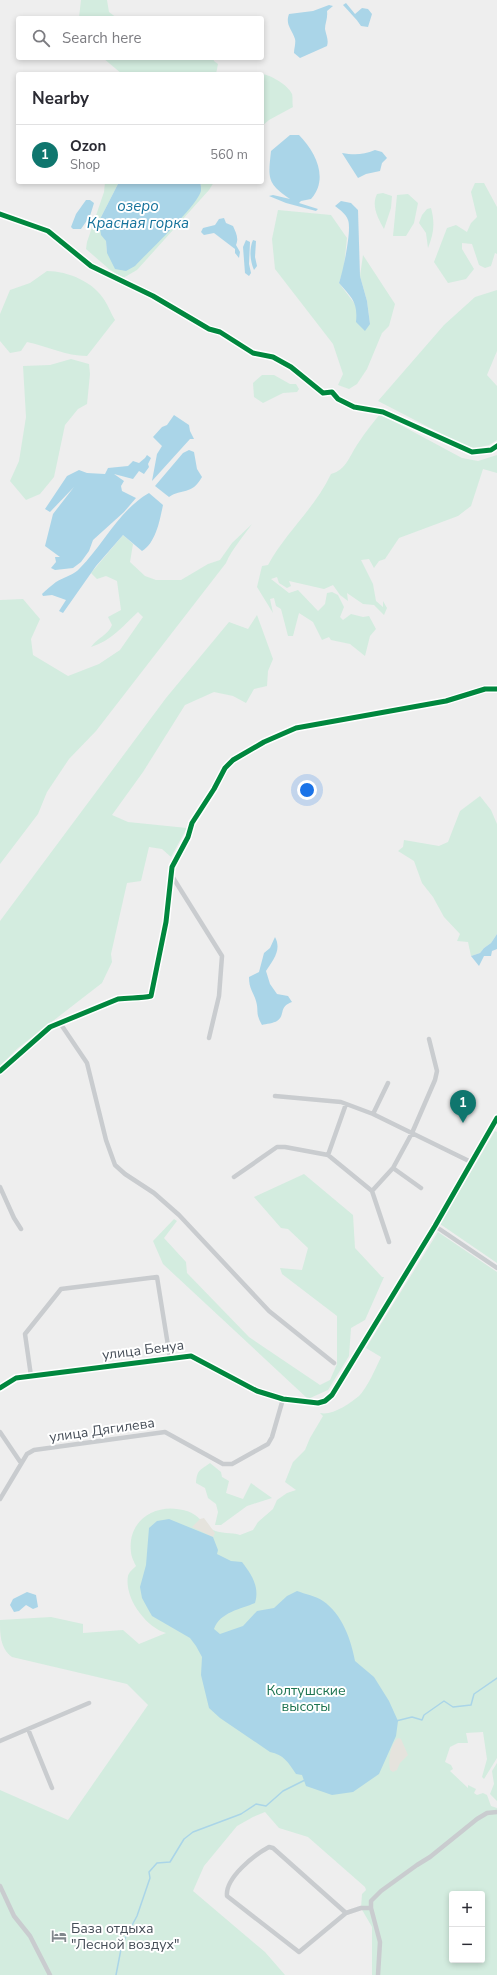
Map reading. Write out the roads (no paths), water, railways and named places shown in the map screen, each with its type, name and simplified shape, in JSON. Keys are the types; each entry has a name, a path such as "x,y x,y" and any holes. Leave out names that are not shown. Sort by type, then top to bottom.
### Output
{"street":[{"path":"0,214 48,231 91,266 153,296 209,330 220,332 253,353 273,357 291,367 323,393 332,392 338,399 354,408 383,412 472,452 490,450 497,446"},
{"path":"0,1071 30,1043 50,1027 118,999 143,998 151,996 160,960 172,867 188,837 192,823 214,789 225,768 233,760 264,742 296,728 446,701 485,689 497,689"},
{"path":"172,876 222,956 219,996 209,1038"},
{"path":"60,1023 87,1063 106,1140 115,1165 125,1174 154,1193 179,1215 269,1311 334,1363"},
{"path":"372,1191 393,1168 412,1133 436,1076 437,1071 428,1039"},
{"path":"373,1114 388,1083"},
{"path":"275,1096 341,1102 373,1114 473,1163"},
{"path":"328,1155 346,1104"},
{"name":"улица Бенуа","path":"0,1388 16,1378 191,1356 198,1358 257,1391 283,1399 318,1403 326,1401 332,1395 435,1226 473,1163 497,1118"},
{"path":"234,1177 277,1147 328,1155 372,1191 389,1242"},
{"path":"393,1168 422,1188"},
{"path":"0,1187 14,1218 21,1229"},
{"path":"435,1226 497,1268"},
{"path":"31,1376 25,1334 61,1289 157,1277 170,1358"},
{"name":"улица Дягилева","path":"0,1499 27,1454 34,1450 164,1432 223,1464 232,1464 268,1444 272,1437 283,1399"},
{"path":"0,1432 21,1463"},
{"path":"0,1741 89,1703"},
{"path":"28,1729 52,1788"},
{"path":"378,1975 380,1942 371,1908 372,1901 381,1891 430,1857 477,1819 487,1812 497,1812"},
{"path":"346,1913 304,1873 274,1848 269,1847 241,1868 227,1891 227,1896 299,1952 346,1913 361,1908 371,1908"},
{"path":"0,1886 14,1916 30,1936 50,1975"}],"water":[{"path":"346,3 355,14 362,8 368,9 372,14 368,27 361,26 343,5"},
{"path":"329,5 333,6 327,11 325,29 328,40 327,46 300,58 294,53 295,41 288,24 289,14 313,11"},
{"path":"290,135 299,135 311,149 315,157 320,174 319,183 311,199 301,201 299,203 318,209 316,211 286,203 269,196 273,195 290,199 273,184 269,168 271,151"},
{"path":"375,150 382,152 387,158 382,163 380,171 366,174 358,178 342,153 358,154"},
{"name":"озеро Красная горка","path":"118,184 200,184 201,191 198,198 182,218 135,266 126,271 115,269 107,253 106,241 101,235 99,221"},
{"path":"86,200 90,200 94,203 90,216 81,229 73,229 71,227 76,214"},
{"path":"341,201 351,203 358,210 360,276 367,301 370,324 365,331 356,322 356,310 353,301 339,283 345,260 349,232 347,218 343,212 335,206"},
{"path":"224,218 226,223 233,226 236,233 236,245 240,252 239,258 235,253 235,249 214,233 204,235 201,232 203,228 215,225 219,219"},
{"path":"246,240 250,242 249,264 251,273 249,276 245,273 243,247"},
{"path":"253,240 256,241 255,257 257,266 254,270 250,255"},
{"path":"174,415 189,425 194,439 190,439 152,481 157,454 162,446 153,437 162,427 167,425"},
{"path":"189,450 194,452 197,469 202,477 194,487 169,497 155,486 183,453"},
{"path":"147,455 151,458 148,464 149,467 144,474 139,471 133,479 114,474 124,481 121,486 122,491 136,498 124,512 93,540 89,551 81,562 73,568 55,570 51,568 56,562 55,557 60,557 45,546 53,514 74,487 50,512 45,509 67,476 79,470 87,473 105,474 108,468 128,466 133,461 139,463"},
{"path":"149,493 163,505 157,530 151,542 142,551 123,535 96,566 63,613 59,611 66,600 52,595 43,596 42,594 56,582 78,570 129,508"},
{"path":"497,934 497,949 492,951 491,956 484,956 479,966 471,956 480,953 491,943"},
{"path":"275,937 278,946 276,955 266,971 270,984 277,994 288,996 292,1002 285,1006 280,1019 272,1023 262,1025 258,1015 257,1004 250,987 249,977 259,972 264,953 270,948"},
{"path":"169,1519 213,1537 218,1550 217,1554 231,1561 242,1562 254,1581 256,1591 255,1603 232,1612 221,1619 214,1629 220,1634 243,1626 257,1611 274,1608 287,1596 297,1591 314,1596 330,1606 345,1628 355,1661 374,1677 389,1701 398,1721 396,1736 379,1774 353,1792 332,1795 306,1786 302,1775 296,1774 282,1757 270,1752 220,1718 209,1708 201,1675 202,1657 196,1646 190,1638 152,1616 142,1598 140,1587 146,1565 149,1528 157,1521"},
{"path":"27,1592 36,1595 38,1607 33,1609 26,1605 19,1611 14,1612 10,1605 13,1599"}],"waterway":[{"path":"396,1721 412,1717 422,1720 424,1715 444,1701 453,1707 471,1705 474,1694 497,1678"},
{"path":"116,1975 122,1944 137,1916 150,1878 149,1872 157,1863 170,1862 184,1839 193,1832 241,1814 256,1804 266,1806 283,1791 305,1780"}],"place":[{"name":"Ozon","path":"463,1123"},
{"name":"База отдыха \"Лесной воздух\"","path":"59,1936"}],"park label":[{"name":"Колтушские высоты","path":"306,1698"}]}
